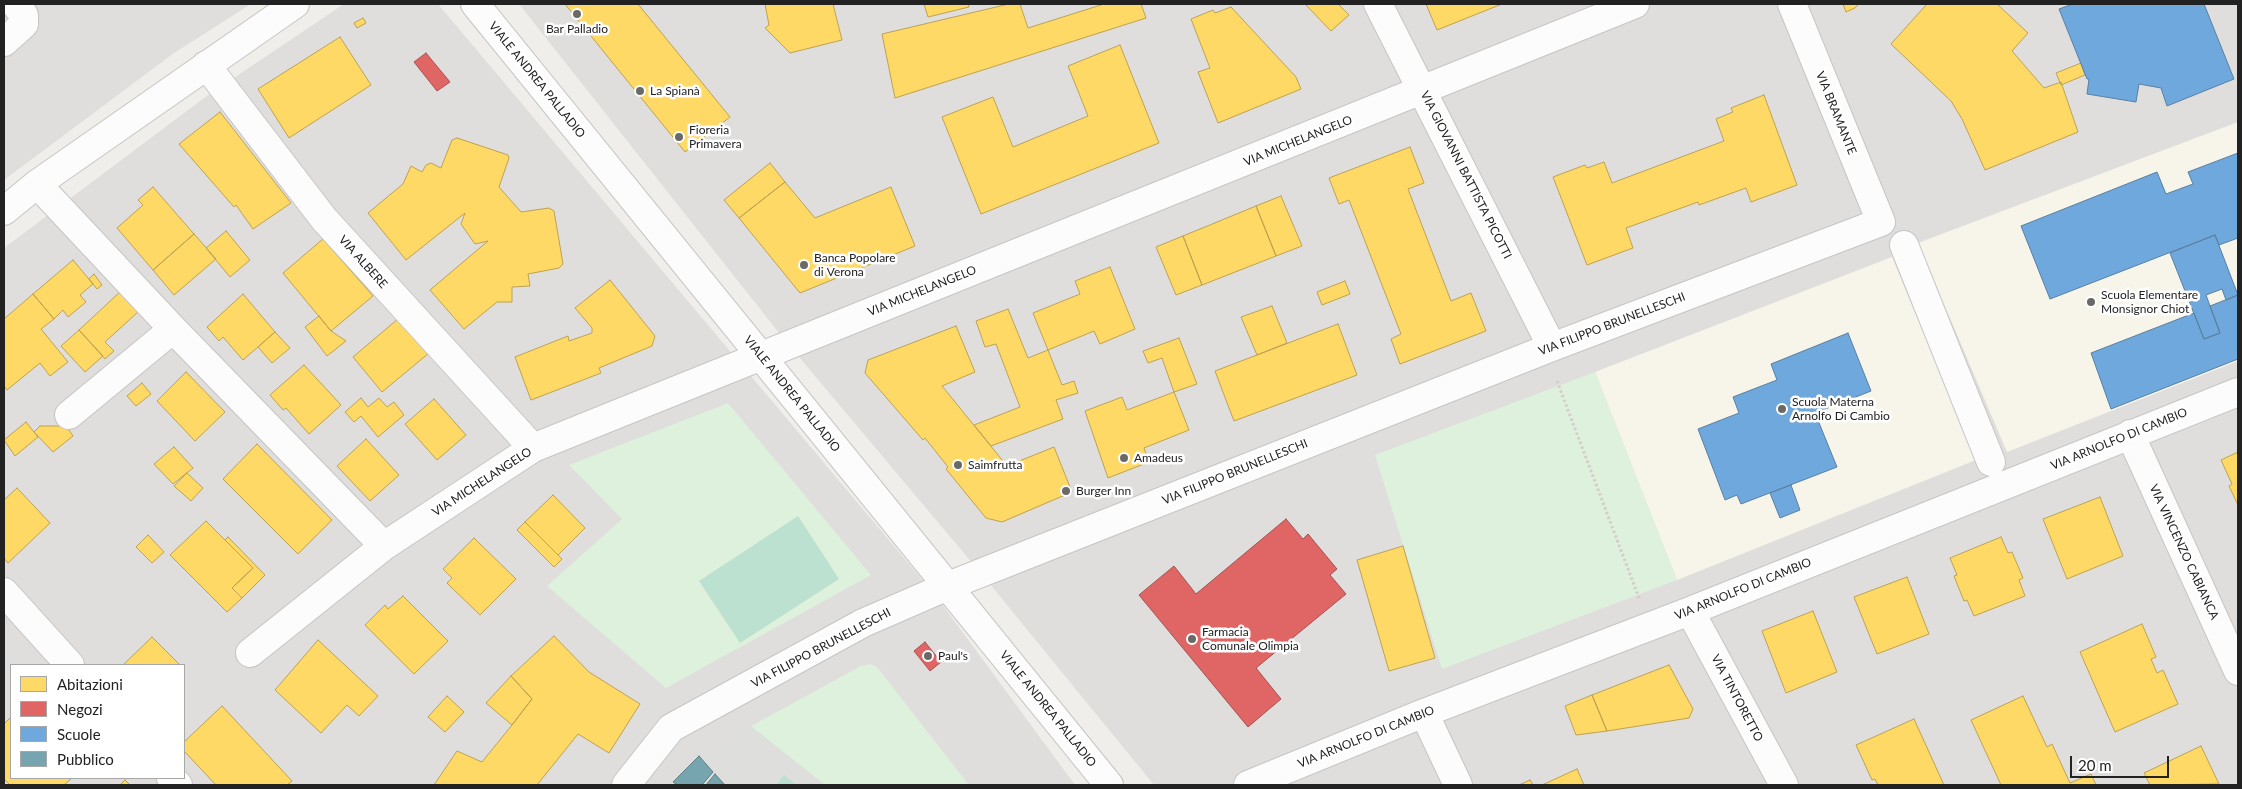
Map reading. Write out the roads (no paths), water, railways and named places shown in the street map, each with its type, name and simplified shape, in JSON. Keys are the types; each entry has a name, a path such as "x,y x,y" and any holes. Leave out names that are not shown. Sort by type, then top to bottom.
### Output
{"street":[{"path":"4,42 24,24 24,15 15,4"},
{"path":"4,211 37,184 295,4"},
{"name":"VIALE ANDREA PALLADIO","path":"475,4 948,586 1100,782"},
{"name":"VIA GIOVANNI BATTISTA PICOTTI","path":"1378,4 1552,347"},
{"name":"VIA MICHELANGELO","path":"250,653 384,546 533,448 1635,4"},
{"name":"VIA BRAMANTE","path":"1792,4 1881,222"},
{"name":"VIA ALBERE","path":"206,65 324,219 533,448"},
{"path":"37,184 173,329 384,546"},
{"name":"VIA FILIPPO BRUNELLESCHI","path":"626,785 671,728 863,624 948,586 1552,347 1881,222"},
{"path":"1904,245 1991,462"},
{"path":"69,415 173,329"},
{"name":"VIA ARNOLFO DI CAMBIO","path":"1248,785 1424,713 1690,610 2238,392"},
{"name":"VIA VINCENZO CABIANCA","path":"2130,434 2238,671"},
{"path":"4,592 69,664"},
{"name":"VIA TINTORETTO","path":"1690,610 1784,785"},
{"path":"1424,713 1458,785"}],"place":[{"name":"Bar Palladio","path":"577,14"},
{"name":"La Spianà","path":"640,91"},
{"name":"Fioreria Primavera","path":"679,137"},
{"name":"Banca Popolare di Verona","path":"804,265"},
{"name":"Scuola Elementare Monsignor Chiot","path":"2091,302"},
{"name":"Scuola Materna Arnolfo Di Cambio","path":"1782,409"},
{"name":"Amadeus","path":"1124,458"},
{"name":"Saimfrutta","path":"958,465"},
{"name":"Burger Inn","path":"1066,491"},
{"name":"Farmacia Comunale Olimpia","path":"1192,639"},
{"name":"Paul's","path":"928,656"}]}
